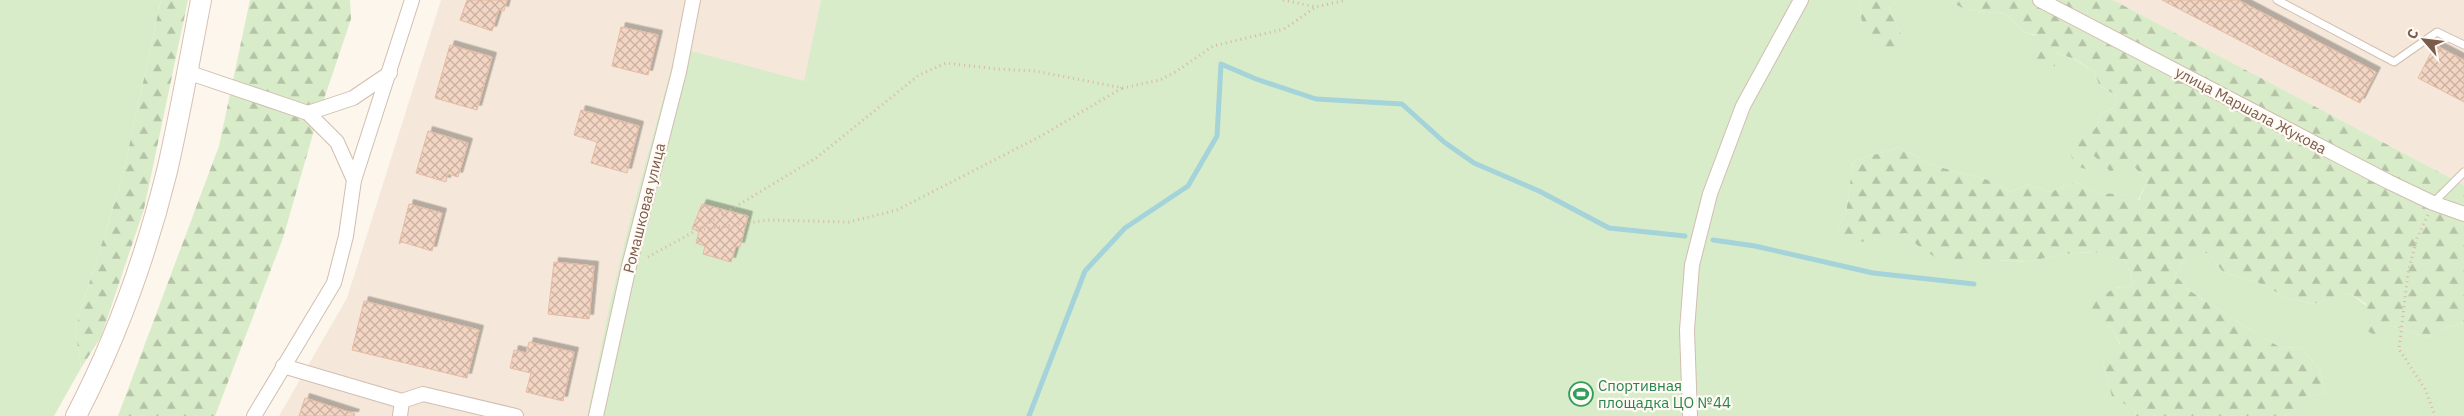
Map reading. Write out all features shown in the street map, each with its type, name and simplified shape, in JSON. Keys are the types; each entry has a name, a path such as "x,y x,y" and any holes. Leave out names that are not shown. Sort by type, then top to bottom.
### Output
{"main road":[{"path":"76,416 120,319 147,240 166,172 201,0"}],"street":[{"path":"254,416 334,283 346,236 354,180 390,74 412,0"},
{"name":"Ромашковая улица","path":"596,416 629,266 679,72 693,0"},
{"path":"1690,416 1687,330 1692,265 1706,212 1743,106 1801,0"},
{"name":"улица Маршала Жукова","path":"2040,0 2389,182 2433,203 2464,214"},
{"path":"187,72 308,114 337,142 354,180"},
{"path":"308,114 353,98 390,74"},
{"path":"283,366 402,401 423,394 516,416"},
{"path":"400,416 402,401"}],"lane":[{"path":"2277,0 2394,62 2437,32 2464,45"},
{"path":"2433,203 2464,172"}],"path":[{"path":"1283,0 1316,7"},
{"path":"697,230 768,220 849,222 897,210 1041,136 1123,88 1160,80 1177,71 1213,46 1284,29 1316,7 1346,0"},
{"path":"629,266 697,230 816,158 919,75 946,63 997,70 1035,71 1123,88"},
{"path":"2433,203 2417,238 2408,273 2399,349 2425,389 2435,416"}],"shaded area":[{"path":"441,0 821,0 805,82 677,47 630,219 608,312 587,416 279,416 347,298"},
{"path":"2113,0 2464,0 2464,185"}],"green space":[{"path":"0,0 161,0 122,179 75,329 81,368 54,416 0,416"},
{"path":"161,0 188,0 144,209 101,337 81,368 75,329 122,179"},
{"path":"250,0 350,0 351,19 317,120 283,238 215,416 118,416 219,146"},
{"path":"821,0 1859,0 1862,24 1901,34 1889,8 1898,0 1948,0 1966,10 2006,14 2024,32 2037,36 2056,53 2074,59 2095,72 2099,85 2117,96 2115,107 2101,114 2095,129 2091,152 2134,167 2148,180 2138,200 2122,194 2095,193 2076,182 2050,192 2028,184 2010,192 1988,180 1928,164 1900,147 1853,161 1846,214 1836,230 1894,235 1906,233 1917,245 1995,260 2028,262 2062,254 2094,252 2126,261 2134,286 2115,288 2090,322 2111,327 2120,345 2102,359 2112,397 2135,410 2136,416 587,416 608,312 630,219 677,47 804,81"},
{"path":"1859,0 1898,0 1889,8 1901,34 1894,57 1872,49 1862,24"},
{"path":"1948,0 2113,0 2464,185 2464,323 2447,327 2426,338 2391,325 2381,340 2362,327 2366,304 2350,293 2313,304 2288,298 2257,282 2223,272 2208,253 2188,253 2175,275 2190,291 2280,347 2302,348 2319,369 2326,393 2290,399 2298,416 2136,416 2135,410 2112,397 2102,359 2120,344 2111,327 2090,323 2093,301 2115,288 2134,286 2126,261 2094,252 2062,254 2028,262 1995,260 1944,263 1917,245 1906,233 1894,235 1883,245 1859,241 1836,230 1846,214 1853,161 1900,147 1928,164 1988,180 2010,192 2028,184 2050,192 2076,182 2095,193 2122,194 2139,200 2148,180 2134,167 2110,171 2091,153 2091,171 2074,165 2066,139 2095,129 2101,114 2115,107 2117,96 2099,85 2095,72 2075,59 2056,53 2055,66 2037,70 2029,53 2036,35 2024,32 2006,14 1966,10"},
{"path":"2188,253 2208,253 2223,272 2257,282 2288,298 2313,304 2350,293 2391,325 2426,338 2447,327 2464,323 2464,416 2298,416 2289,399 2326,393 2319,369 2302,348 2280,347 2190,291 2175,275"}],"building":[{"path":"467,0 507,0 504,11 499,9 492,31 460,20"},
{"path":"2162,0 2238,0 2376,72 2360,103"},
{"path":"621,27 658,35 648,75 612,66"},
{"path":"450,45 492,57 477,110 435,98"},
{"path":"2435,45 2464,60 2464,102 2418,78"},
{"path":"581,110 639,126 627,173 591,163 597,142 574,135"},
{"path":"428,131 468,143 458,177 448,174 446,182 416,173"},
{"path":"409,204 442,213 432,251 402,242 399,244"},
{"path":"702,204 748,216 740,247 736,246 731,262 703,254 705,246 696,243 699,231 692,229"},
{"path":"554,262 594,266 589,319 548,314"},
{"path":"364,301 479,330 467,378 352,350"},
{"path":"529,342 574,352 563,401 526,392 531,373 510,368 514,350 526,353"},
{"path":"305,398 355,414 354,416 299,416"}],"waterway":[{"path":"1029,416 1085,271 1125,228 1188,186 1217,136 1221,64 1256,79 1316,99 1402,104 1444,142 1474,163 1539,191 1609,228 1685,236"},
{"path":"1713,240 1755,246 1873,273 1974,284"}],"place":[{"name":"Спортивная площадка ЦО №44","path":"1581,394"}]}
